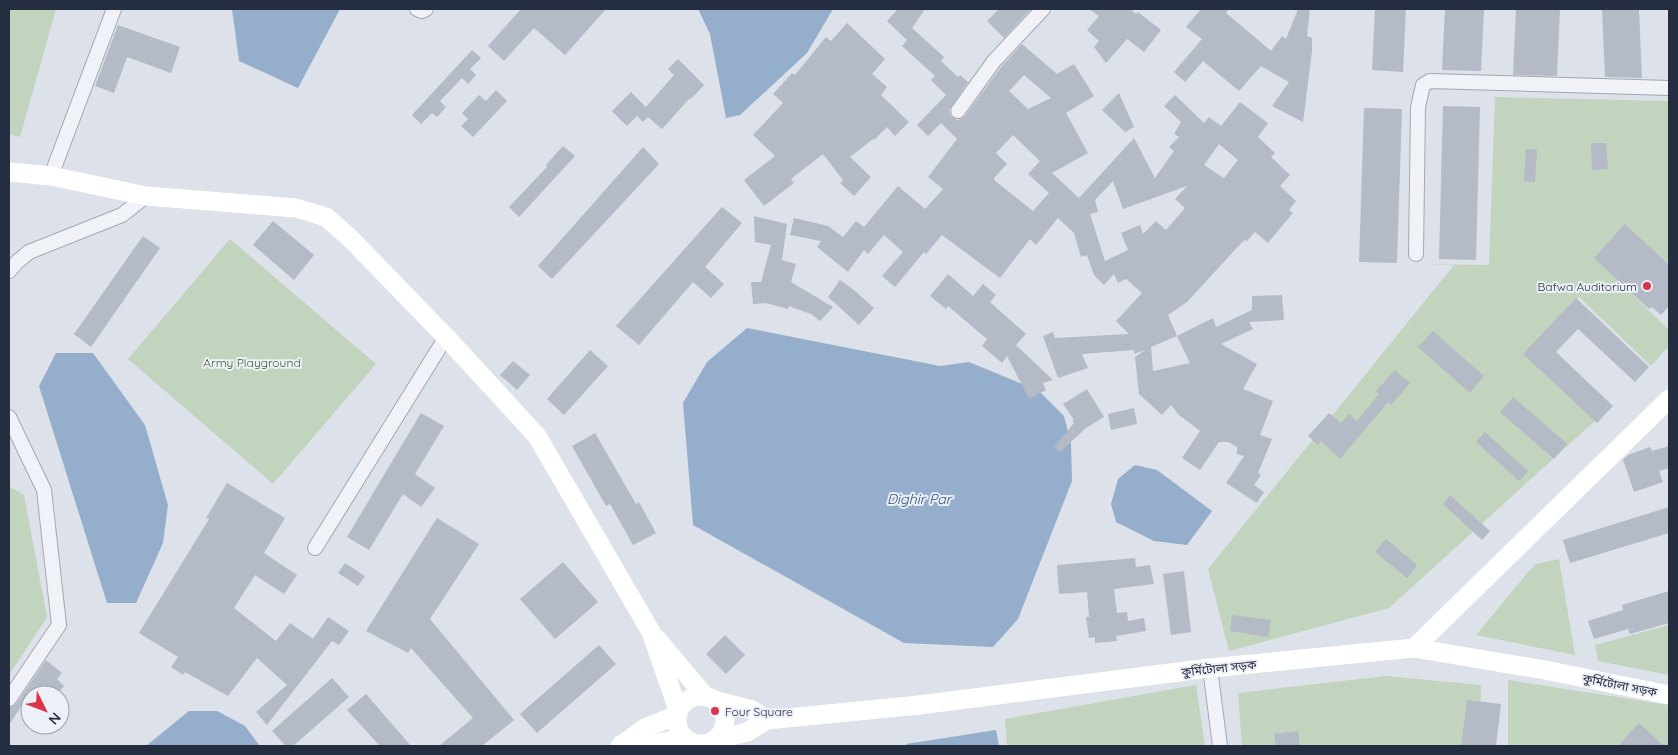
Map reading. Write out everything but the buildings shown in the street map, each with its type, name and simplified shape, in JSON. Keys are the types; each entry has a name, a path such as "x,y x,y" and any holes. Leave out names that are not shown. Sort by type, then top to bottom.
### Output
{"street":[{"path":"51,176 114,9"},
{"path":"416,9 426,9"},
{"path":"958,110 994,61 1043,9"},
{"path":"1416,254 1418,107 1423,85 1430,81 1669,88"},
{"path":"9,172 51,176 146,196 296,208 326,217 350,238 446,337 537,436 651,632 678,712 677,727 684,738 699,744 712,743 747,732 767,720 752,710 696,696 688,699 678,712 646,728 621,745"},
{"path":"9,271 29,252 122,215 146,196"},
{"path":"314,548 446,337"},
{"path":"1414,648 1669,399"},
{"path":"9,417 44,490 59,626 9,699"},
{"path":"651,632 710,698 721,706 725,715 725,724 721,733 712,743"},
{"name":"কুর্মিটোলা সড়ক","path":"767,720 919,705 1210,668 1414,648 1545,670 1669,695"},
{"path":"1210,668 1220,746"},
{"path":"621,745 644,746 684,738"}],"green space":[{"path":"9,9 56,9 20,137 9,134"},
{"path":"1495,97 1669,101 1669,268 1627,228 1597,260 1669,330 1669,346 1651,366 1579,297 1541,335 1608,409 1389,608 1229,651 1208,569 1454,265 1412,264 1489,265"},
{"name":"Army Playground","path":"230,239 376,364 273,484 128,359"},
{"path":"9,486 24,495 47,617 9,675"},
{"path":"1559,559 1575,655 1476,635 1535,564"},
{"path":"1669,625 1669,675 1598,661 1595,645"},
{"path":"1386,676 1481,685 1479,746 1242,746 1238,693"},
{"path":"1508,680 1669,705 1669,746 1508,746"},
{"path":"1196,685 1205,746 1007,746 1005,719"}],"water":[{"path":"232,9 340,9 298,88 239,61"},
{"path":"698,9 833,9 807,53 740,115 726,118 710,34"},
{"name":"Dighir Par","path":"747,328 940,366 969,362 1039,391 1064,416 1071,444 1072,481 1018,619 993,647 904,643 693,525 683,403 707,362"},
{"path":"56,353 93,353 145,425 168,505 163,543 136,603 107,603 39,386"},
{"path":"1135,465 1157,470 1212,511 1187,545 1154,541 1116,522 1111,504 1118,479"},
{"path":"189,711 217,711 245,726 260,746 146,746"},
{"path":"996,730 999,746 906,746 906,744"}],"place":[{"name":"Bafwa Auditorium","path":"1647,286"},
{"name":"Four Square","path":"715,711"}]}
